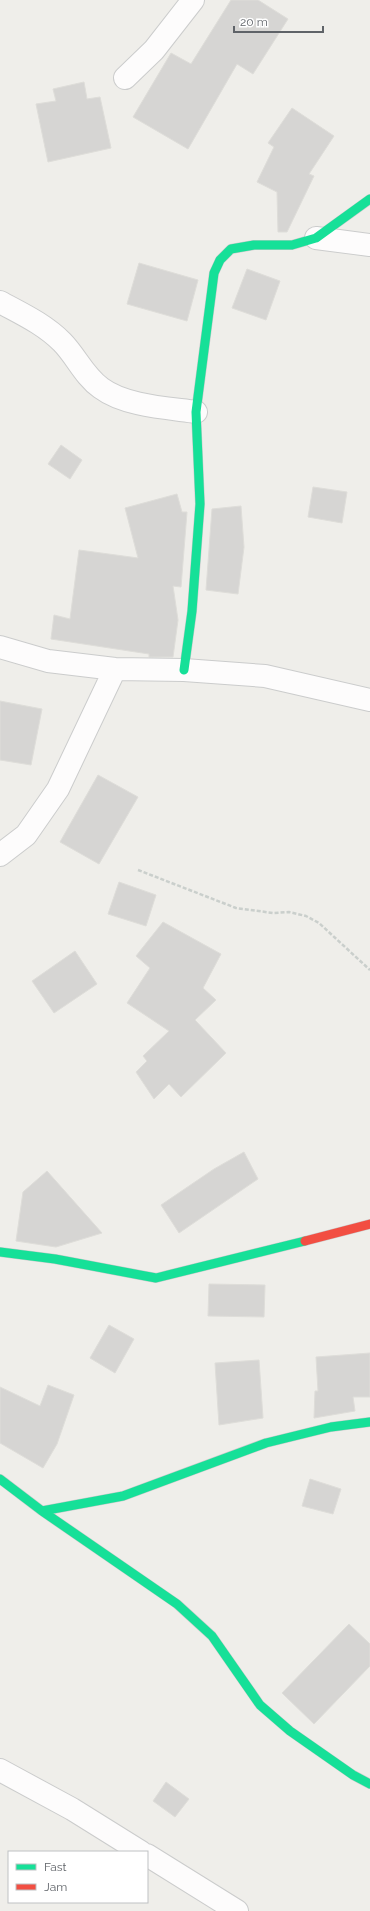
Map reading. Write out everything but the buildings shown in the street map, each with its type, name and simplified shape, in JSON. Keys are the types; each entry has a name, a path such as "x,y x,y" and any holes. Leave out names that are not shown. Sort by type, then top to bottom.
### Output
{"street":[{"path":"125,78 154,50 192,0"},
{"path":"184,670 192,611 200,504 196,412 214,273 220,260 231,249 242,246 292,245 316,238 361,207 370,199"},
{"path":"316,238 370,245"},
{"path":"0,302 41,324 62,343 84,372 102,389 128,401 196,412"},
{"path":"0,647 48,661 115,669 184,670 266,676 370,700"},
{"path":"0,855 26,835 58,789 115,669"},
{"path":"0,1252 55,1259 156,1278 370,1224"},
{"path":"42,1511 123,1496 266,1443 331,1427 370,1422"},
{"path":"0,1479 42,1511 177,1604 212,1636 260,1705 290,1731 353,1775 370,1784"},
{"path":"0,1770 72,1809 139,1851"},
{"path":"148,1856 237,1911"}],"path":[{"path":"138,870 236,908 273,914 289,912 306,916 319,923 369,969"}],"traffic: fast":[{"path":"184,670 192,611 200,504 196,412 214,273 220,260 231,249 254,245 292,245 316,238 370,199"},
{"path":"0,1252 55,1259 156,1278 305,1241"},
{"path":"42,1511 123,1496 266,1443 331,1427 370,1422"},
{"path":"0,1479 42,1511 177,1604 212,1636 260,1705 290,1731 353,1775 370,1784"}],"traffic: jam":[{"path":"305,1241 370,1224"}]}
